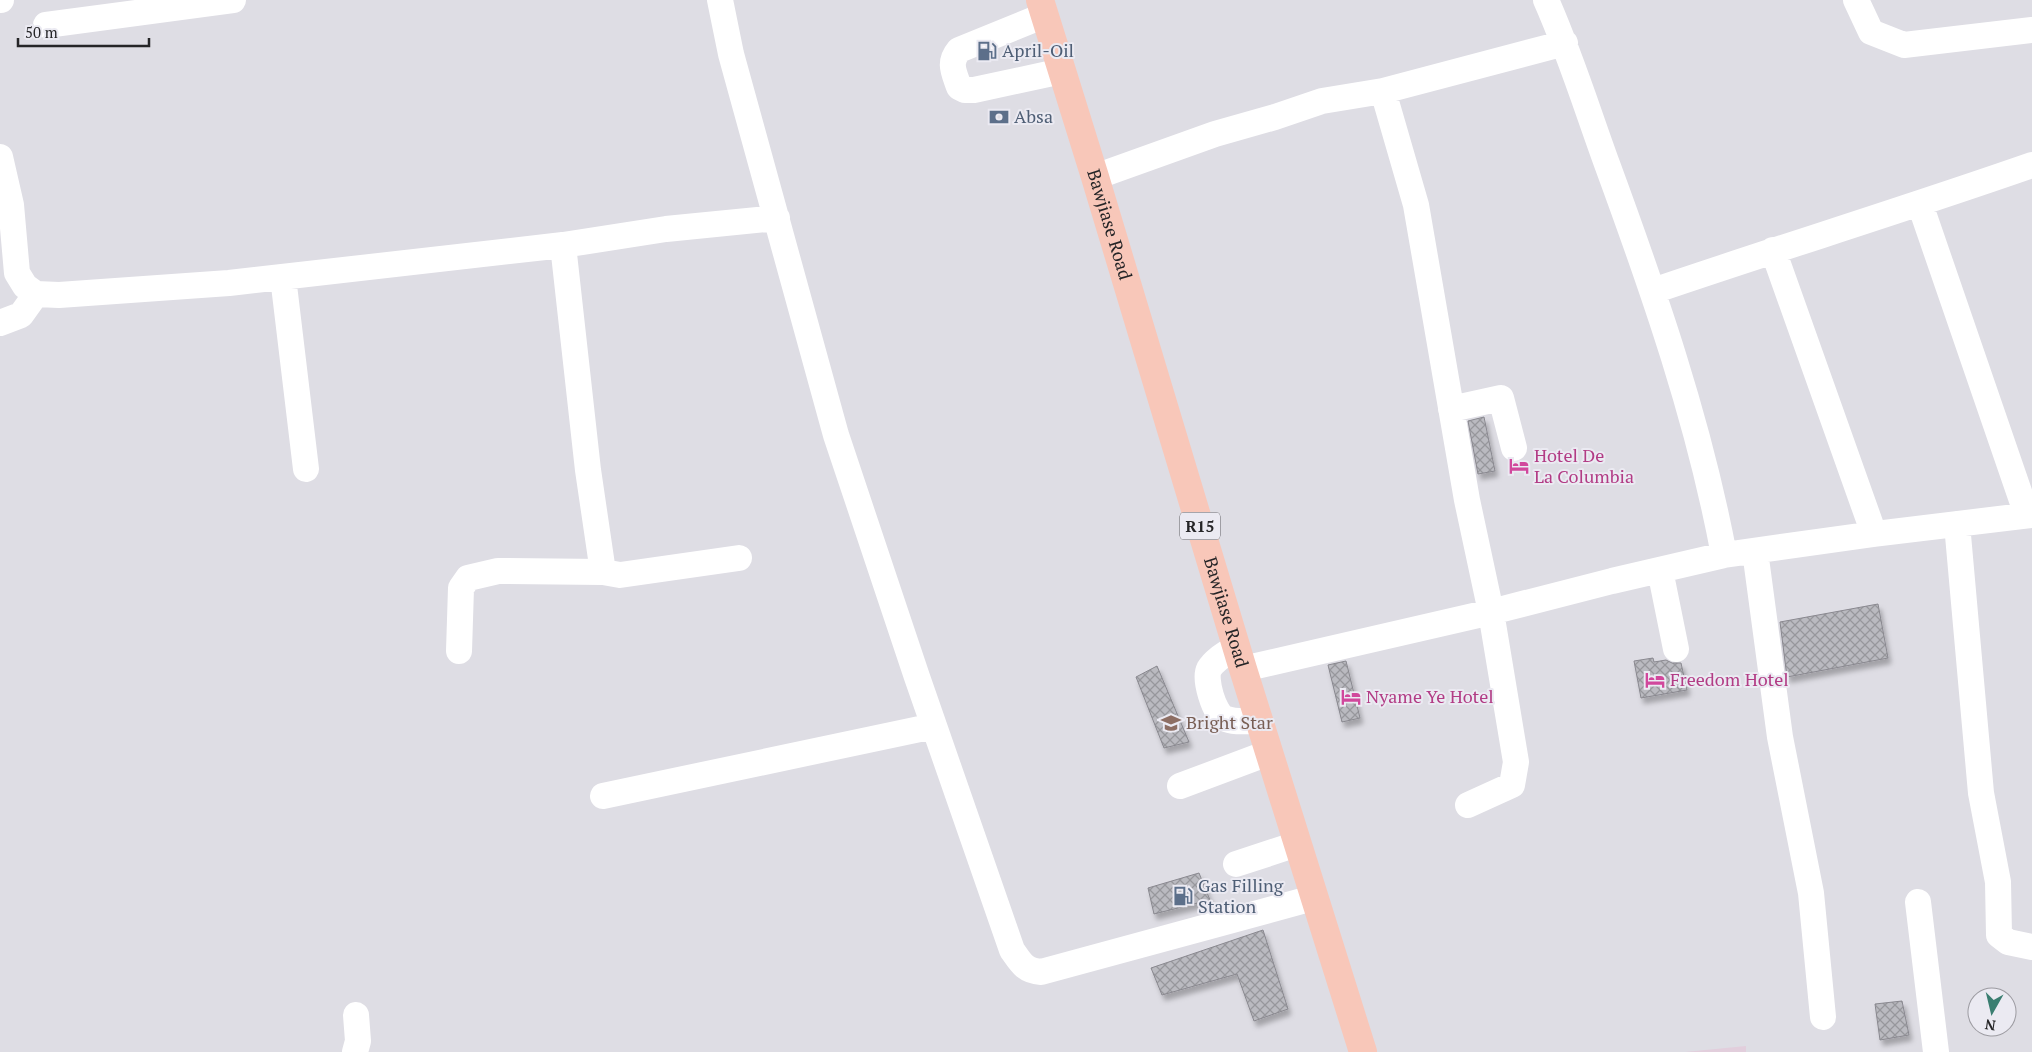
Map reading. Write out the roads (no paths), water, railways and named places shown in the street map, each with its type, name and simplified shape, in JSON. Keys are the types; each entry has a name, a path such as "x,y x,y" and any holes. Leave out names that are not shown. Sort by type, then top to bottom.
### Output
{"main road":[{"name":"Bawjiase Road","path":"1042,8 1095,177 1268,753 1363,1052"}],"street":[{"path":"46,25 233,0"},
{"path":"720,0 731,54 836,435 1012,950 1022,966 1032,971 1041,972 1313,898"},
{"path":"1546,0 1565,42 1653,291 1704,459 1724,556"},
{"path":"1856,0 1871,32 1904,45 2032,30"},
{"path":"1042,8 959,50 953,57 953,66 959,87 966,90 974,90 1062,71"},
{"path":"1095,177 1215,134 1322,101 1383,91 1565,42"},
{"path":"1383,91 1416,205 1467,500 1491,612 1516,762 1512,785 1468,805"},
{"path":"0,157 11,204 18,273 25,286 36,294 59,295 229,284 563,244 666,228 777,218"},
{"path":"1653,291 1773,250 1920,204 2032,165"},
{"path":"1258,720 1226,719 1219,715 1213,703 1207,679 1209,670 1216,660 1239,658 1491,612 1724,556 1874,534 2030,515 1920,204"},
{"path":"563,244 588,470 603,572"},
{"path":"1773,250 1874,534"},
{"path":"283,277 306,469"},
{"path":"0,323 21,315 36,294"},
{"path":"1451,409 1501,398 1514,448"},
{"path":"1957,524 1980,793 1998,882 1999,935 2008,942 2032,947"},
{"path":"1755,551 1780,737 1811,893 1823,1017"},
{"path":"459,651 461,588 468,578 498,571 603,572 620,575 739,558"},
{"path":"1660,570 1676,649"},
{"path":"603,796 934,726"},
{"path":"1180,786 1268,753"},
{"path":"1236,864 1297,844"},
{"path":"1918,902 1936,1052"},
{"path":"354,1052 358,1041 356,1015"}],"place":[{"name":"April-Oil","path":"987,51"},
{"name":"Absa","path":"999,117"},
{"name":"Hotel De La Columbia","path":"1519,466"},
{"name":"Freedom Hotel","path":"1655,680"},
{"name":"Nyame Ye Hotel","path":"1351,697"},
{"name":"Bright Star","path":"1171,723"},
{"name":"Gas Filling Station","path":"1183,896"}]}
